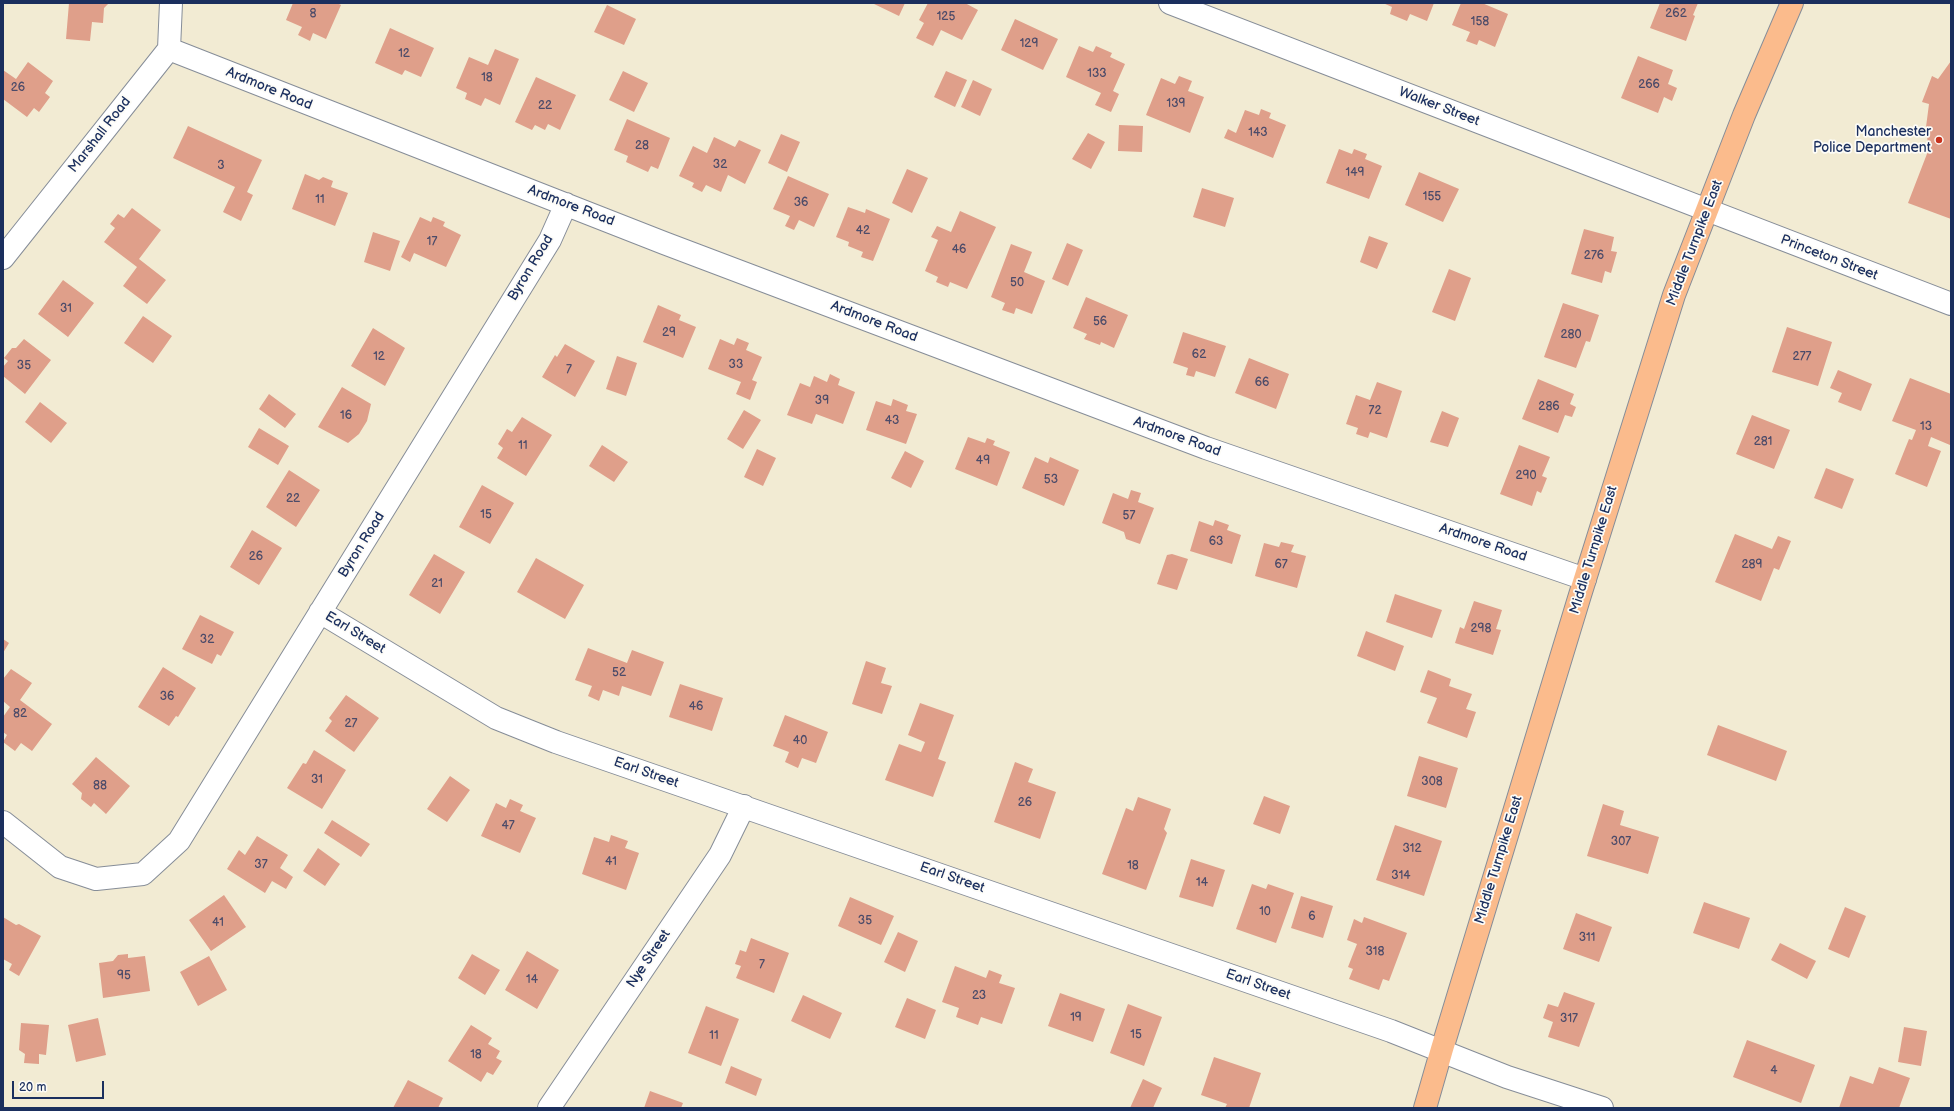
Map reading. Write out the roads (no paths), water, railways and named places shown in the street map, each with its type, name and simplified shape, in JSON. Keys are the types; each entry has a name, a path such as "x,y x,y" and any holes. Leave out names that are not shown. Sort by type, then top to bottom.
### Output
{"main road":[{"name":"Middle Turnpike East","path":"1426,1108 1442,1049 1585,579 1674,295 1744,115 1792,3"}],"street":[{"path":"168,49 171,3"},
{"name":"Walker Street","path":"1170,3 1707,211"},
{"name":"Ardmore Road","path":"168,49 566,204 1206,448 1585,579"},
{"name":"Marshall Road","path":"3,258 168,49"},
{"name":"Byron Road","path":"3,822 60,867 96,879 143,874 179,841 550,240 566,204"},
{"name":"Princeton Street","path":"1707,211 1951,304"},
{"name":"Earl Street","path":"320,612 496,718 556,742 1442,1049 1507,1076 1602,1108"},
{"name":"Nye Street","path":"549,1108 720,855 744,806"}],"place":[{"name":"Manchester Police Department","path":"1939,140"}]}
